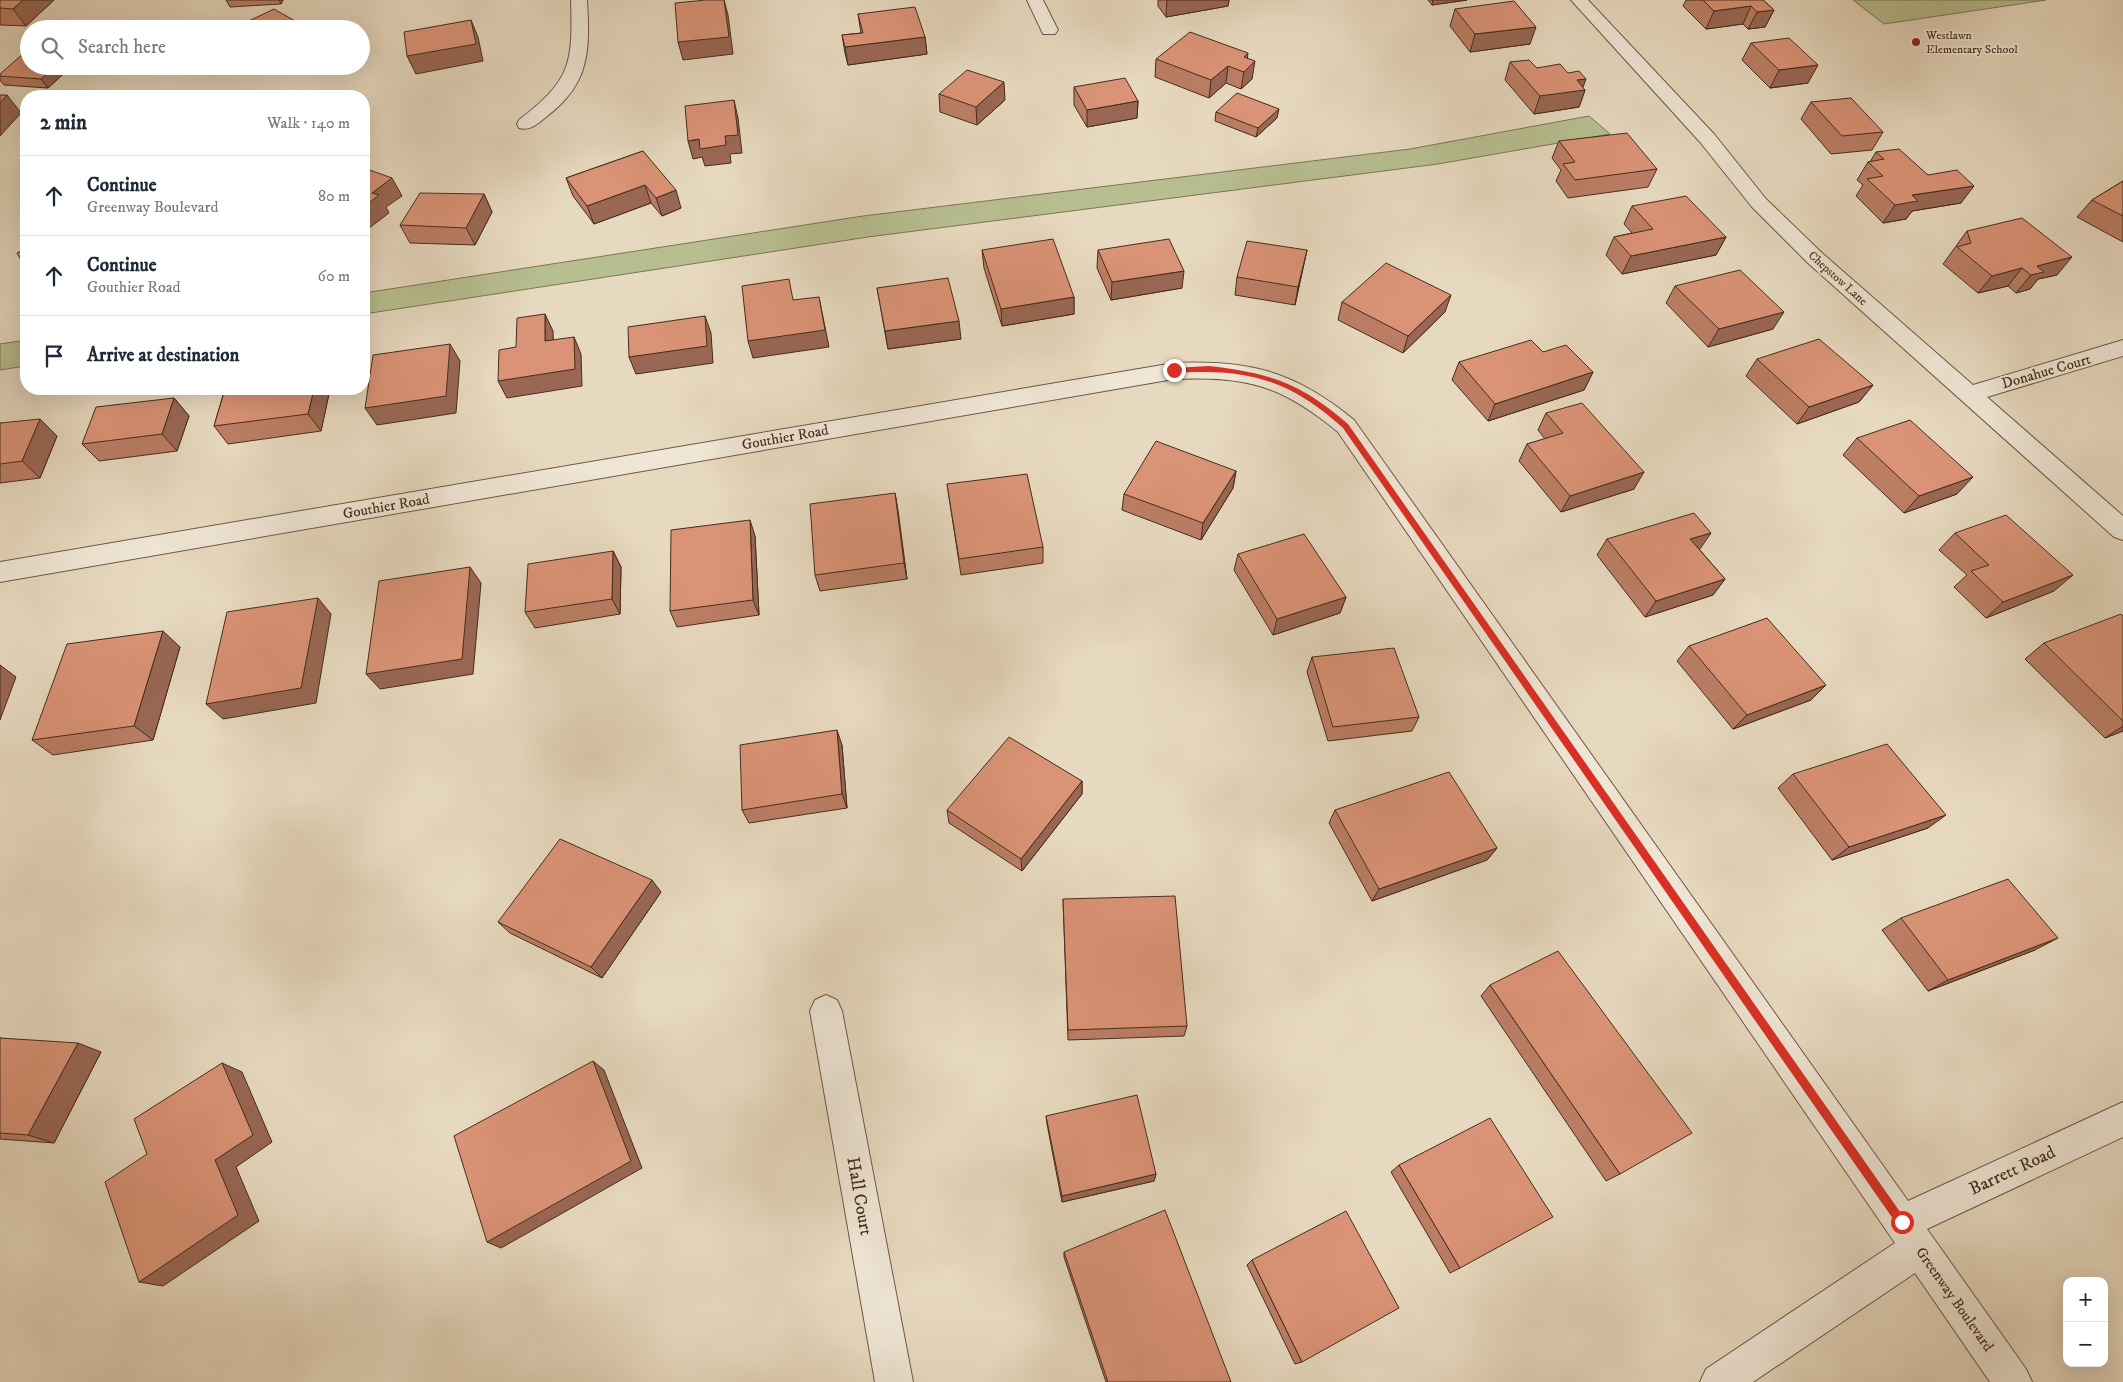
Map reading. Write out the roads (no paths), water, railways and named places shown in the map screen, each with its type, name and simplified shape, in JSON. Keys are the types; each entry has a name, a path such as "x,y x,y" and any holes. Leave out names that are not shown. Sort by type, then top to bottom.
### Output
{"street":[{"path":"526,124 552,105 569,86 578,67 579,0"},
{"path":"1035,0 1049,30"},
{"name":"Chepstow Lane","path":"1579,0 1706,138 1759,203 1815,258 2123,530"},
{"name":"Donahue Court","path":"1969,394 2123,348"},
{"name":"Gouthier Road","path":"0,572 1174,370 1209,368 1250,373 1289,386 1320,403 1346,426 1468,601"},
{"name":"Greenway Boulevard","path":"1468,601 2013,1382"},
{"name":"Hall Court","path":"826,1011 894,1382"},
{"name":"Barrett Road","path":"1719,1382 1911,1235 2123,1119"}],"place":[{"name":"Westlawn Elementary School","path":"1916,42"}]}
